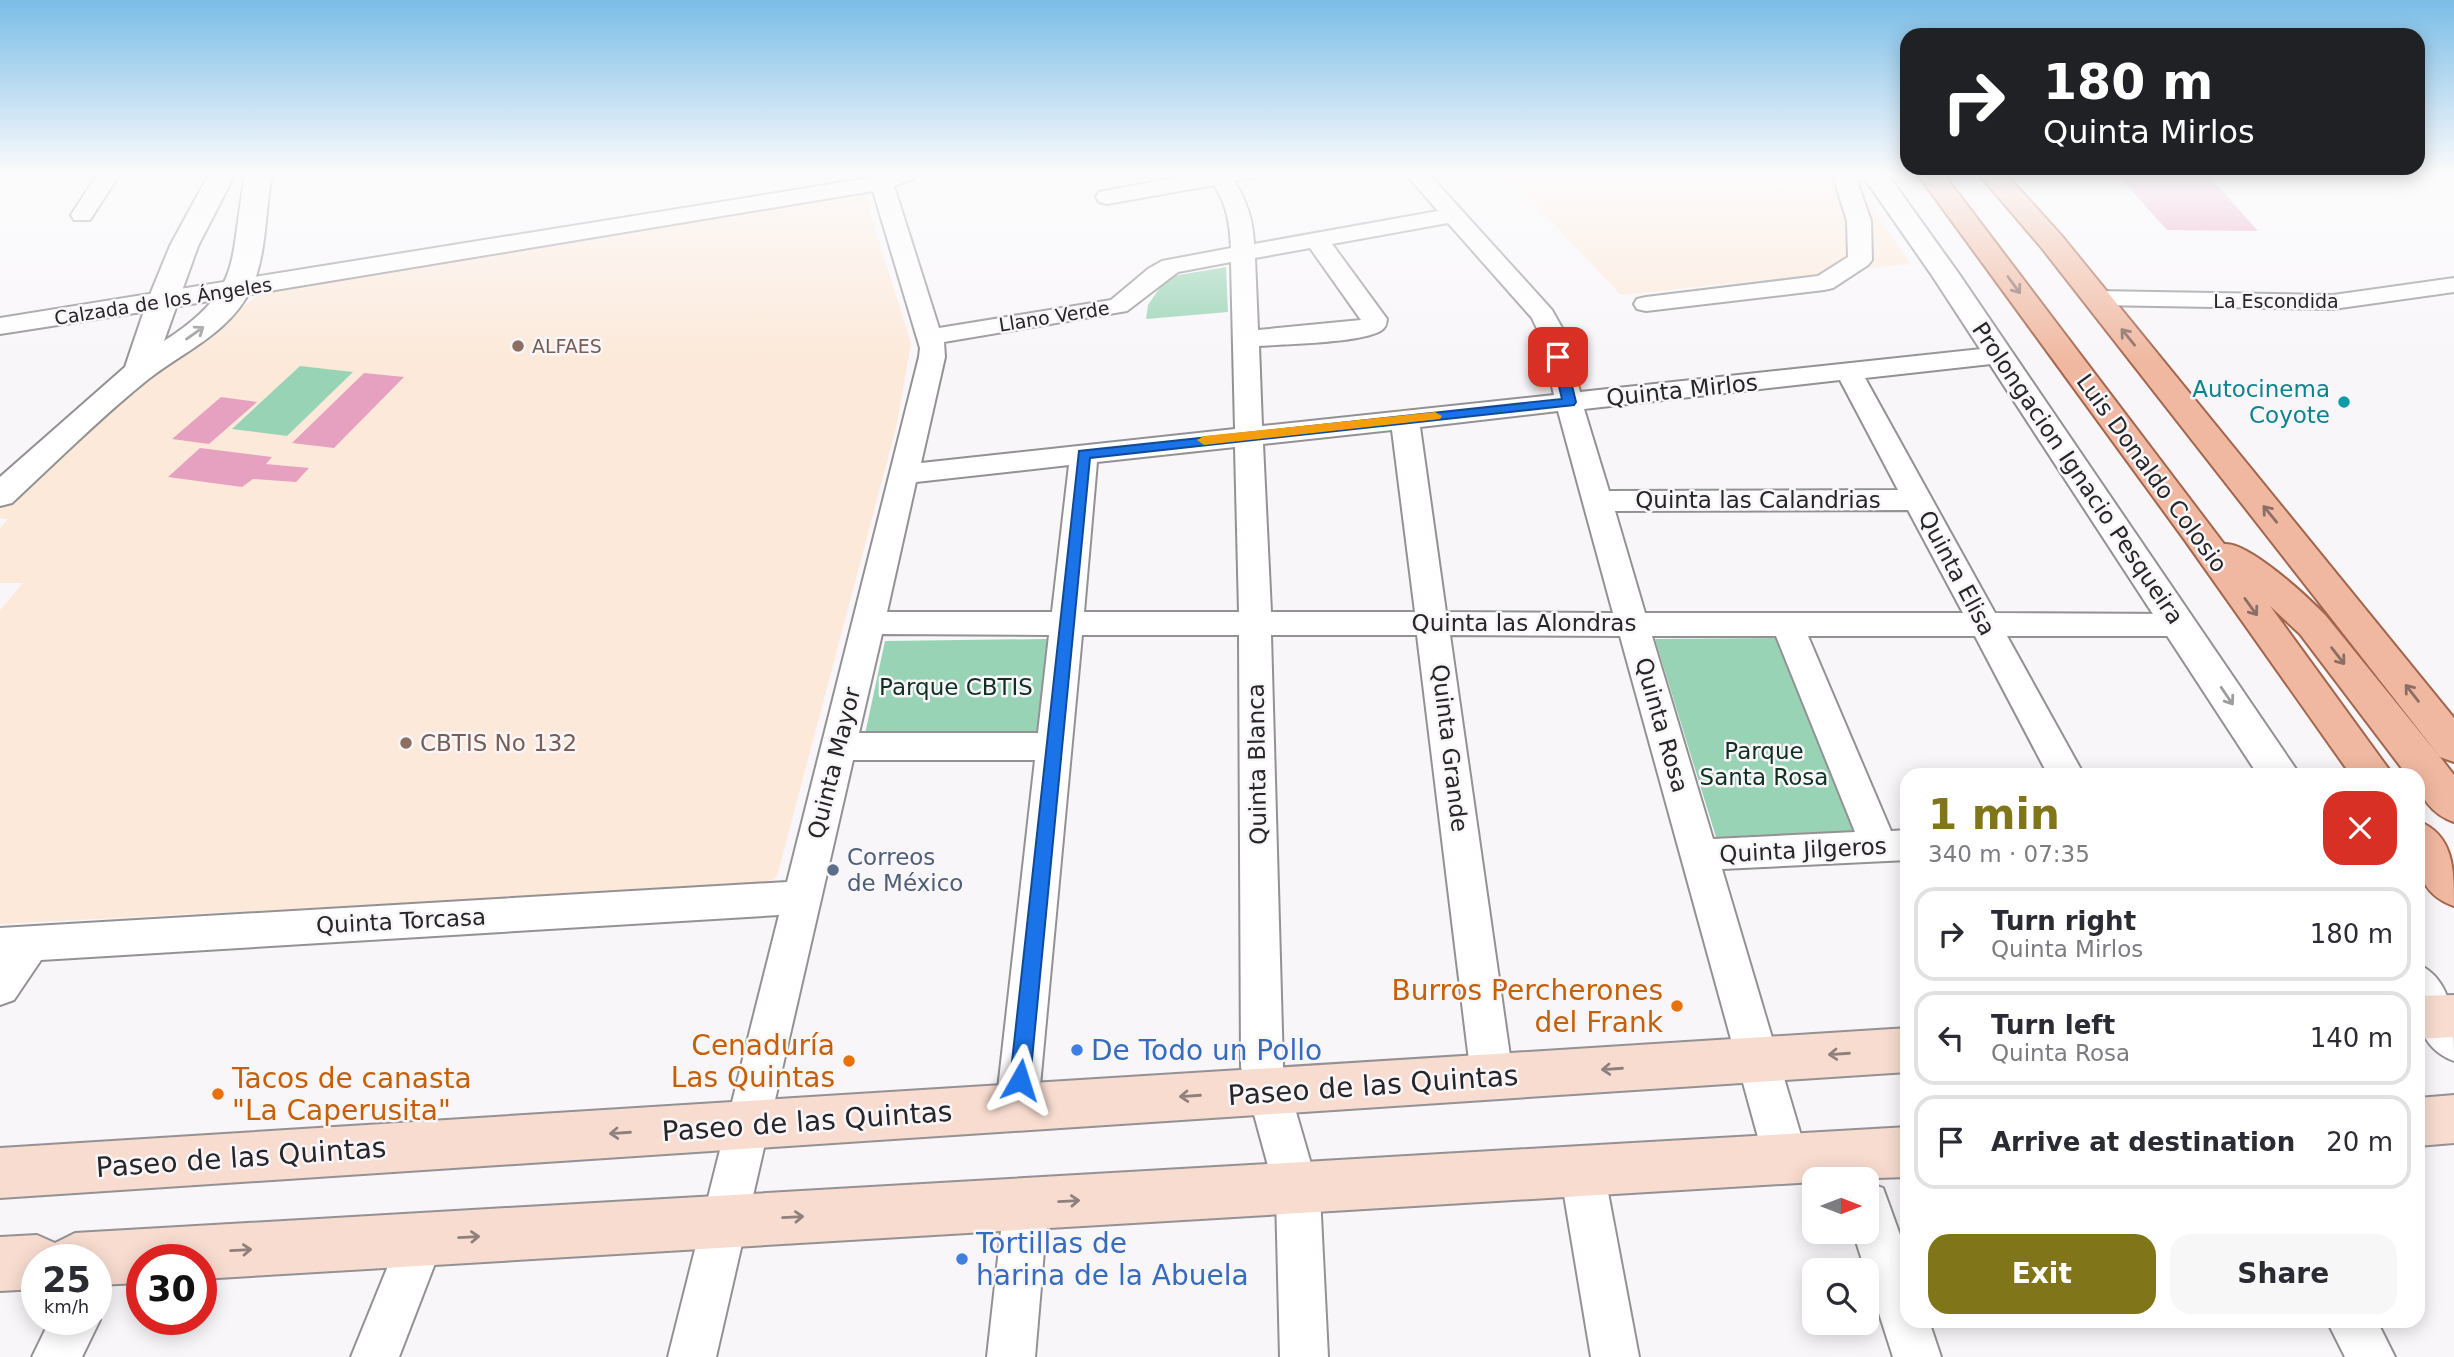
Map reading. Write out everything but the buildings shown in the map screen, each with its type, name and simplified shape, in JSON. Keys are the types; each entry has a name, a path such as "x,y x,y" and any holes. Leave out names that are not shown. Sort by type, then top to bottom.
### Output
{"main road":[{"name":"Luis Donaldo Colosio","path":"1976,235 2368,768"},
{"path":"2046,235 2454,746"},
{"path":"2196,531 2306,617 2425,768"},
{"path":"2425,768 2454,805"},
{"path":"2425,848 2454,887"},
{"name":"Paseo de las Quintas","path":"0,1173 1900,1051"},
{"path":"2425,1121 2454,1119"},
{"path":"112,1266 421,1240 1786,1159 1855,1167 1900,1154"},
{"path":"0,1264 21,1263"}],"street":[{"path":"139,372 165,292 190,235"},
{"path":"0,495 139,372 220,312 240,280 247,235"},
{"name":"Calzada de los Ángeles","path":"0,326 165,292 514,235"},
{"name":"Quinta Mayor","path":"692,1357 932,357 930,337 905,235"},
{"name":"Quinta Blanca","path":"1241,235 1255,622 1262,1067 1296,1188 1304,1357"},
{"name":"Llano Verde","path":"930,337 1118,306 1131,299 1162,269 1243,251 1337,235"},
{"name":"Quinta Rosa","path":"1472,235 1543,315 1553,335 1569,402 1786,1159"},
{"path":"1646,304 1824,283 1860,260 1859,235"},
{"name":"Prolongacion Ignacio Pesqueira","path":"1916,235 2000,355 2275,768"},
{"path":"1246,339 1362,330 1374,324 1374,320 1316,239"},
{"name":"La Escondida","path":"2097,298 2333,302 2454,285"},
{"name":"Calzada de los Ángeles","path":"0,308 165,292"},
{"name":"Quinta Mirlos","path":"905,474 2000,355"},
{"name":"Quinta Elisa","path":"1848,371 2062,768"},
{"name":"Quinta Grande","path":"1405,420 1434,623 1492,1077"},
{"path":"1017,1107 1084,454"},
{"name":"Quinta las Calandrias","path":"1598,501 1917,500"},
{"name":"Quinta las Alondras","path":"868,622 2180,625"},
{"path":"1787,623 1893,846"},
{"path":"837,747 1054,746"},
{"name":"Quinta Jilgeros","path":"1699,855 1893,846"},
{"name":"Quinta Torcasa","path":"15,944 803,897"},
{"path":"0,987 15,944"},
{"path":"1581,1171 1615,1357"},
{"path":"1011,1357 1026,1204"},
{"path":"375,1357 421,1240"},
{"path":"1880,1244 1900,1305"},
{"path":"1908,1328 1917,1357"},
{"path":"2355,1328 2371,1357"},
{"path":"56,1357 68,1335"}],"shaded area":[{"name":"CBTIS No 132","path":"609,235 877,235 911,343 897,424 777,876 759,885 0,924 0,610 23,583 0,583 0,528 8,519 0,518 0,509 164,364 256,297 284,288"},
{"path":"1564,235 1891,235 1911,264 1621,295"}],"green space":[{"path":"1226,267 1228,312 1146,319 1148,305 1167,277"},
{"path":"300,366 353,372 287,436 232,429"},
{"name":"Parque Santa Rosa","path":"1786,638 1865,835 1716,837 1655,639"},
{"name":"Parque CBTIS","path":"1047,639 1037,732 865,734 885,641"}],"slow traffic":[{"path":"1204,440 1435,416"}],"place":[{"name":"ALFAES","path":"518,346"},
{"name":"Autocinema Coyote","path":"2344,402"},
{"name":"CBTIS No 132","path":"406,743"},
{"name":"Correos de México","path":"833,870"},
{"name":"Burros Percherones del Frank","path":"1677,1006"},
{"name":"De Todo un Pollo","path":"1077,1050"},
{"name":"Cenaduría Las Quintas","path":"849,1061"},
{"name":"Tacos de canasta \"La Caperusita\"","path":"218,1094"},
{"name":"Tortillas de harina de la Abuela","path":"962,1259"}],"route":[{"path":"1020,1080 1084,454 1569,402 1558,357"}]}
